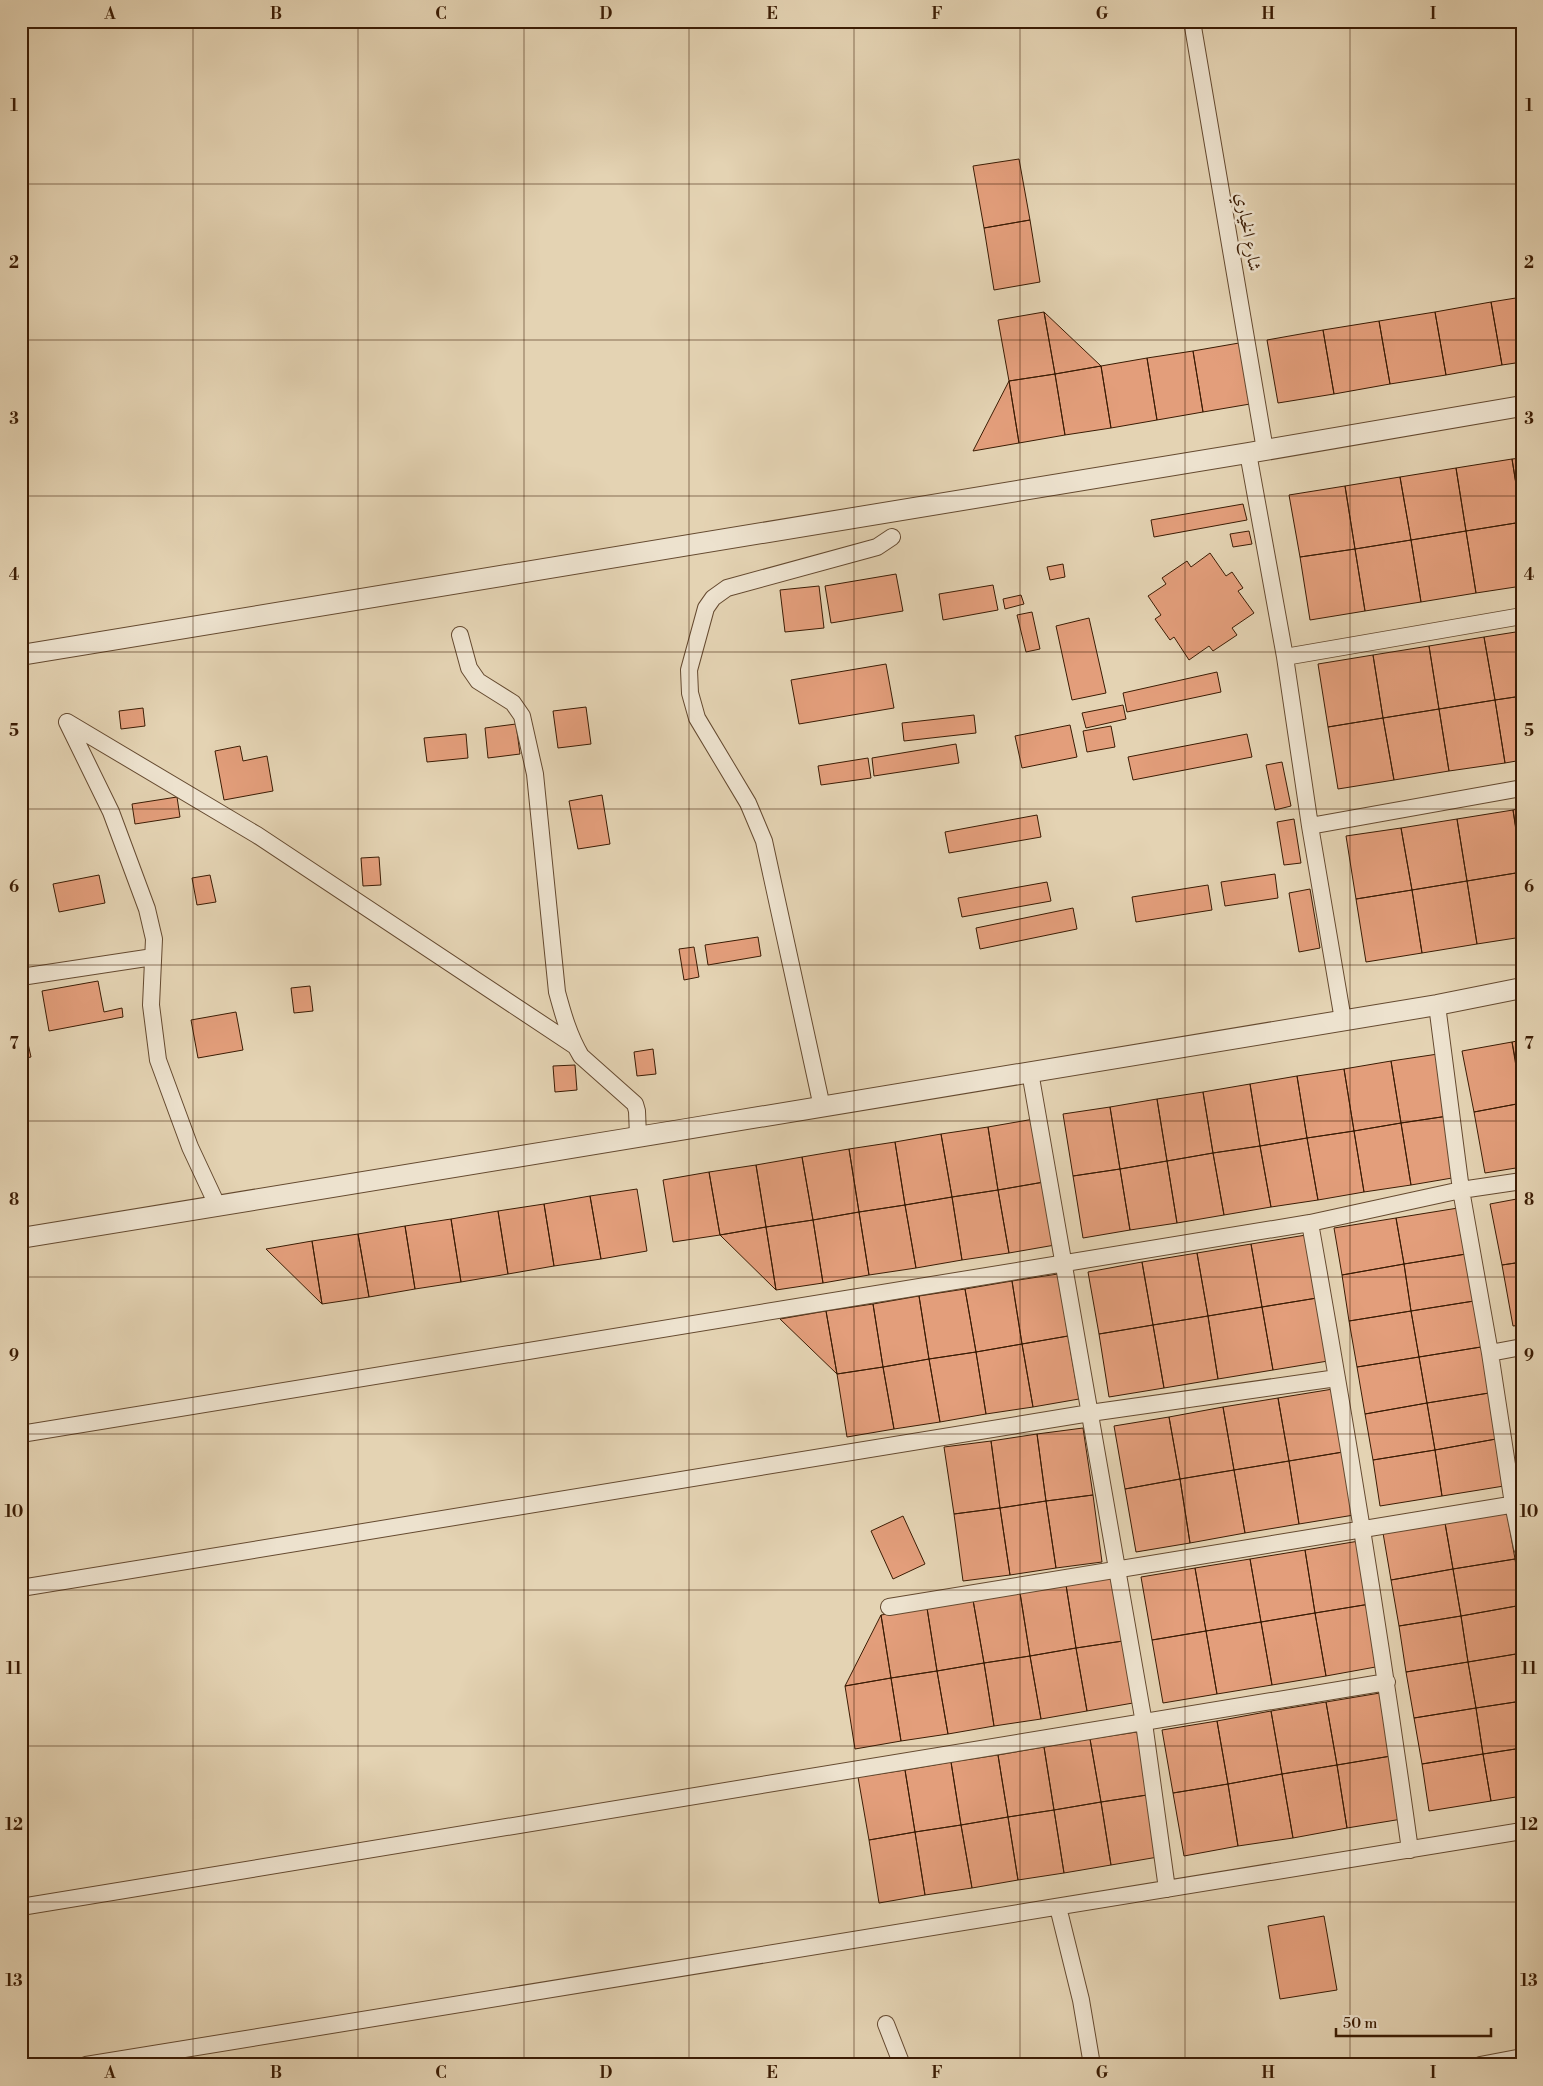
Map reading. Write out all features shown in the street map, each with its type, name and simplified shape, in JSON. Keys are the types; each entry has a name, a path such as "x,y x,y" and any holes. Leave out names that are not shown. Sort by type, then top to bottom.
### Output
{"street":[{"name":"شارع الخياري","path":"1192,21 1257,452 1310,826 1343,1020"},
{"path":"21,655 1257,452 1522,406"},
{"path":"822,1107 764,841 748,803 697,718 690,693 689,670 706,608 713,598 727,588 877,547 892,537"},
{"path":"1285,657 1522,616"},
{"path":"460,635 469,668 478,681 513,703 522,716 535,774 557,992 580,1056 624,1092 635,1104 638,1136"},
{"path":"218,1207 190,1147 158,1060 151,1005 154,939 143,900 111,812 67,722 257,835 447,963 575,1046"},
{"path":"1310,826 1522,788"},
{"path":"21,977 153,957"},
{"path":"21,1238 1437,1005 1522,988"},
{"path":"1437,1005 1461,1190 1517,1503 1522,1548"},
{"path":"1030,1072 1144,1723 1167,1889"},
{"path":"21,1434 1310,1222 1461,1190 1522,1180"},
{"path":"1310,1222 1363,1529 1387,1682 1410,1850"},
{"path":"1490,1353 1522,1347"},
{"path":"21,1588 1090,1413 1338,1378"},
{"path":"889,1607 1517,1503"},
{"path":"21,1907 1387,1682"},
{"path":"86,2065 1522,1831"},
{"path":"1058,1907 1081,2000 1092,2065"},
{"path":"886,2024 902,2065"},
{"path":"1480,2065 1522,2056"}],"building":[{"path":"1019,159 1030,220 984,228 973,166"},
{"path":"1030,220 1040,282 994,290 984,228"},
{"path":"1522,297 1522,362 1502,365 1491,302"},
{"path":"1491,302 1502,365 1446,375 1435,312"},
{"path":"1044,312 1101,366 1055,374"},
{"path":"1044,312 1055,374 1009,381 998,320"},
{"path":"1435,312 1446,375 1390,384 1379,321"},
{"path":"1379,321 1390,384 1334,394 1323,330"},
{"path":"1323,330 1334,394 1278,403 1267,340"},
{"path":"1239,343 1250,404 1203,412 1193,351"},
{"path":"1193,351 1203,412 1157,420 1147,358"},
{"path":"1147,358 1157,420 1111,428 1101,366"},
{"path":"1101,366 1111,428 1065,435 1055,374"},
{"path":"1055,374 1065,435 1019,443 1009,381"},
{"path":"1009,381 1019,443 973,451"},
{"path":"1522,458 1522,522 1512,459"},
{"path":"1512,459 1522,522 1466,531 1456,468"},
{"path":"1456,468 1466,531 1411,540 1400,477"},
{"path":"1400,477 1411,540 1355,549 1345,486"},
{"path":"1345,486 1355,549 1300,557 1289,495"},
{"path":"1243,504 1247,520 1154,537 1151,520"},
{"path":"1522,522 1522,586 1476,593 1466,531"},
{"path":"1249,531 1252,544 1233,547 1230,534"},
{"path":"1466,531 1476,593 1421,602 1411,540"},
{"path":"1411,540 1421,602 1365,611 1355,549"},
{"path":"1355,549 1365,611 1310,620 1300,557"},
{"path":"1210,553 1226,576 1232,572 1243,588 1238,591 1254,613 1232,628 1237,635 1213,651 1209,646 1189,660 1174,637 1170,640 1155,619 1161,615 1148,596 1166,584 1162,578 1187,561 1191,567"},
{"path":"1063,564 1065,577 1050,580 1047,567"},
{"path":"896,574 903,611 831,623 825,586"},
{"path":"993,585 998,610 943,620 939,594"},
{"path":"819,586 824,628 785,632 780,590"},
{"path":"1021,595 1024,604 1005,609 1003,599"},
{"path":"1032,612 1040,649 1026,652 1017,615"},
{"path":"1089,618 1106,693 1072,700 1056,626"},
{"path":"1522,631 1522,696 1495,700 1484,637"},
{"path":"1484,637 1495,700 1439,709 1429,646"},
{"path":"1429,646 1439,709 1383,718 1373,655"},
{"path":"1373,655 1383,718 1328,727 1318,664"},
{"path":"886,664 894,708 799,724 791,680"},
{"path":"1217,672 1221,692 1127,712 1123,693"},
{"path":"1522,696 1522,760 1505,763 1495,700"},
{"path":"1495,700 1505,763 1449,771 1439,709"},
{"path":"1123,705 1126,719 1086,728 1082,713"},
{"path":"586,707 591,744 558,748 553,711"},
{"path":"143,708 145,726 121,729 119,711"},
{"path":"1439,709 1449,771 1394,780 1383,718"},
{"path":"974,715 976,733 904,741 902,723"},
{"path":"1383,718 1394,780 1338,789 1328,727"},
{"path":"516,724 520,754 488,758 485,728"},
{"path":"1070,725 1077,757 1022,768 1015,736"},
{"path":"1111,726 1115,747 1087,752 1083,731"},
{"path":"466,734 468,758 427,762 424,738"},
{"path":"1247,734 1252,757 1133,780 1128,757"},
{"path":"956,744 959,763 874,776 872,758"},
{"path":"240,746 243,761 267,756 273,791 224,800 215,751"},
{"path":"868,758 871,778 821,785 818,766"},
{"path":"1282,762 1291,806 1275,810 1266,765"},
{"path":"602,795 610,844 578,849 569,801"},
{"path":"177,797 180,817 135,824 132,804"},
{"path":"1522,808 1522,866 1513,810"},
{"path":"1513,810 1522,872 1467,881 1457,819"},
{"path":"1037,815 1041,837 949,853 945,832"},
{"path":"1294,819 1301,863 1284,865 1277,822"},
{"path":"1457,819 1467,881 1412,890 1401,828"},
{"path":"1401,828 1412,890 1356,899 1346,836"},
{"path":"379,857 381,885 363,886 361,858"},
{"path":"1522,872 1522,937 1477,944 1467,881"},
{"path":"1275,874 1278,898 1225,906 1221,882"},
{"path":"99,875 105,903 59,912 53,884"},
{"path":"210,875 216,902 197,905 192,878"},
{"path":"1467,881 1477,944 1422,953 1412,890"},
{"path":"1047,882 1051,901 962,917 958,898"},
{"path":"1208,885 1212,910 1136,922 1132,897"},
{"path":"1310,889 1320,948 1299,952 1289,893"},
{"path":"1412,890 1422,953 1366,962 1356,899"},
{"path":"1073,908 1077,929 980,949 976,928"},
{"path":"758,937 761,956 708,965 705,945"},
{"path":"694,947 699,977 684,980 679,949"},
{"path":"98,981 104,1012 122,1008 123,1017 49,1031 42,991"},
{"path":"310,986 313,1011 294,1013 291,988"},
{"path":"21,1012 31,1057 21,1059"},
{"path":"236,1012 243,1050 198,1058 191,1020"},
{"path":"1522,1040 1522,1094 1512,1042"},
{"path":"1512,1042 1522,1103 1474,1112 1462,1051"},
{"path":"653,1049 656,1074 637,1076 634,1052"},
{"path":"1438,1054 1448,1116 1401,1123 1391,1061"},
{"path":"1391,1061 1401,1123 1354,1131 1344,1069"},
{"path":"575,1065 577,1090 555,1092 553,1066"},
{"path":"1344,1069 1354,1131 1307,1138 1297,1076"},
{"path":"1297,1076 1307,1138 1260,1146 1250,1084"},
{"path":"1250,1084 1260,1146 1213,1153 1203,1092"},
{"path":"1203,1092 1213,1153 1167,1161 1157,1099"},
{"path":"1157,1099 1167,1161 1120,1169 1110,1107"},
{"path":"1522,1103 1522,1167 1485,1173 1474,1112"},
{"path":"1110,1107 1120,1169 1073,1176 1063,1114"},
{"path":"1448,1116 1458,1177 1411,1185 1401,1123"},
{"path":"1034,1119 1044,1182 998,1190 988,1127"},
{"path":"1401,1123 1411,1185 1364,1192 1354,1131"},
{"path":"988,1127 998,1190 952,1197 941,1134"},
{"path":"1354,1131 1364,1192 1318,1200 1307,1138"},
{"path":"941,1134 952,1197 905,1205 895,1142"},
{"path":"1307,1138 1318,1200 1271,1207 1260,1146"},
{"path":"895,1142 905,1205 859,1212 849,1149"},
{"path":"1260,1146 1271,1207 1224,1215 1213,1153"},
{"path":"849,1149 859,1212 813,1220 802,1157"},
{"path":"1213,1153 1224,1215 1177,1223 1167,1161"},
{"path":"802,1157 813,1220 766,1227 756,1165"},
{"path":"1167,1161 1177,1223 1130,1230 1120,1169"},
{"path":"756,1165 766,1227 720,1235 709,1172"},
{"path":"1120,1169 1130,1230 1083,1238 1073,1176"},
{"path":"709,1172 720,1235 673,1242 663,1180"},
{"path":"1044,1182 1055,1245 1009,1253 998,1190"},
{"path":"637,1189 647,1251 601,1259 590,1196"},
{"path":"998,1190 1009,1253 962,1260 952,1197"},
{"path":"590,1196 601,1259 554,1266 544,1204"},
{"path":"952,1197 962,1260 916,1268 905,1205"},
{"path":"1522,1198 1522,1262 1502,1265 1490,1204"},
{"path":"544,1204 554,1266 508,1274 498,1211"},
{"path":"905,1205 916,1268 869,1275 859,1212"},
{"path":"1458,1208 1466,1254 1404,1264 1396,1218"},
{"path":"498,1211 508,1274 461,1282 451,1219"},
{"path":"859,1212 869,1275 823,1283 813,1220"},
{"path":"1396,1218 1404,1264 1342,1275 1334,1228"},
{"path":"451,1219 461,1282 415,1289 405,1226"},
{"path":"813,1220 823,1283 776,1290 766,1227"},
{"path":"405,1226 415,1289 369,1297 358,1234"},
{"path":"766,1227 776,1290 720,1235"},
{"path":"358,1234 369,1297 322,1304 312,1241"},
{"path":"1306,1235 1317,1298 1262,1307 1251,1244"},
{"path":"312,1241 322,1304 266,1249"},
{"path":"1251,1244 1262,1307 1208,1316 1197,1253"},
{"path":"1197,1253 1208,1316 1153,1325 1142,1262"},
{"path":"1466,1254 1474,1301 1411,1311 1404,1264"},
{"path":"1142,1262 1153,1325 1099,1334 1088,1272"},
{"path":"1522,1262 1522,1325 1513,1326 1502,1265"},
{"path":"1404,1264 1411,1311 1349,1321 1342,1275"},
{"path":"1058,1274 1068,1336 1022,1344 1012,1281"},
{"path":"1012,1281 1022,1344 976,1352 965,1289"},
{"path":"965,1289 976,1352 929,1359 919,1296"},
{"path":"919,1296 929,1359 883,1367 873,1304"},
{"path":"1317,1298 1328,1361 1273,1370 1262,1307"},
{"path":"1474,1301 1481,1347 1419,1357 1411,1311"},
{"path":"873,1304 883,1367 837,1374 826,1311"},
{"path":"1262,1307 1273,1370 1218,1379 1208,1316"},
{"path":"826,1311 837,1374 780,1319"},
{"path":"1411,1311 1419,1357 1357,1367 1349,1321"},
{"path":"1208,1316 1218,1379 1164,1388 1153,1325"},
{"path":"1153,1325 1164,1388 1109,1397 1099,1334"},
{"path":"1068,1336 1079,1399 1033,1407 1022,1344"},
{"path":"1022,1344 1033,1407 986,1414 976,1352"},
{"path":"1481,1347 1489,1393 1427,1403 1419,1357"},
{"path":"976,1352 986,1414 940,1422 929,1359"},
{"path":"1419,1357 1427,1403 1365,1414 1357,1367"},
{"path":"929,1359 940,1422 894,1429 883,1367"},
{"path":"883,1367 894,1429 847,1437 837,1374"},
{"path":"1333,1389 1343,1452 1289,1461 1278,1398"},
{"path":"1489,1393 1496,1439 1435,1450 1427,1403"},
{"path":"1278,1398 1289,1461 1234,1470 1223,1407"},
{"path":"1427,1403 1435,1450 1373,1460 1365,1414"},
{"path":"1223,1407 1234,1470 1180,1479 1169,1417"},
{"path":"1169,1417 1180,1479 1125,1489 1114,1426"},
{"path":"1083,1428 1093,1495 1046,1501 1037,1434"},
{"path":"1037,1434 1046,1501 1000,1508 991,1441"},
{"path":"1496,1439 1504,1486 1442,1496 1435,1450"},
{"path":"991,1441 1000,1508 954,1514 944,1447"},
{"path":"1435,1450 1442,1496 1380,1506 1373,1460"},
{"path":"1343,1452 1354,1515 1299,1524 1289,1461"},
{"path":"1289,1461 1299,1524 1245,1533 1234,1470"},
{"path":"1234,1470 1245,1533 1190,1543 1180,1479"},
{"path":"1180,1479 1190,1543 1136,1552 1125,1489"},
{"path":"1093,1495 1102,1562 1056,1568 1046,1501"},
{"path":"1046,1501 1056,1568 1010,1575 1000,1508"},
{"path":"1000,1508 1010,1575 963,1581 954,1514"},
{"path":"1507,1513 1515,1559 1453,1569 1445,1523"},
{"path":"903,1516 925,1564 893,1579 871,1531"},
{"path":"1445,1523 1453,1569 1391,1580 1383,1533"},
{"path":"1359,1541 1370,1604 1315,1613 1305,1550"},
{"path":"1305,1550 1315,1613 1261,1622 1250,1559"},
{"path":"1250,1559 1261,1622 1206,1631 1195,1568"},
{"path":"1515,1559 1522,1605 1461,1616 1453,1569"},
{"path":"1195,1568 1206,1631 1152,1640 1141,1577"},
{"path":"1453,1569 1461,1616 1399,1626 1391,1580"},
{"path":"1113,1578 1123,1641 1076,1648 1066,1585"},
{"path":"1066,1585 1076,1648 1030,1656 1020,1593"},
{"path":"1020,1593 1030,1656 984,1663 973,1600"},
{"path":"973,1600 984,1663 937,1671 927,1608"},
{"path":"1370,1604 1381,1666 1326,1676 1315,1613"},
{"path":"1522,1605 1522,1653 1468,1662 1461,1616"},
{"path":"927,1608 937,1671 891,1678 881,1615"},
{"path":"1315,1613 1326,1676 1272,1685 1261,1622"},
{"path":"881,1615 891,1678 845,1686"},
{"path":"1461,1616 1468,1662 1406,1672 1399,1626"},
{"path":"1261,1622 1272,1685 1217,1694 1206,1631"},
{"path":"1206,1631 1217,1694 1163,1703 1152,1640"},
{"path":"1123,1641 1133,1703 1087,1711 1076,1648"},
{"path":"1076,1648 1087,1711 1041,1719 1030,1656"},
{"path":"1522,1653 1522,1701 1476,1708 1468,1662"},
{"path":"1030,1656 1041,1719 994,1726 984,1663"},
{"path":"1468,1662 1476,1708 1414,1718 1406,1672"},
{"path":"984,1663 994,1726 948,1734 937,1671"},
{"path":"937,1671 948,1734 901,1741 891,1678"},
{"path":"891,1678 901,1741 855,1749 845,1686"},
{"path":"1380,1693 1391,1756 1337,1765 1326,1702"},
{"path":"1522,1701 1522,1748 1483,1754 1476,1708"},
{"path":"1326,1702 1337,1765 1282,1774 1271,1711"},
{"path":"1476,1708 1483,1754 1422,1764 1414,1718"},
{"path":"1271,1711 1282,1774 1228,1784 1217,1721"},
{"path":"1217,1721 1228,1784 1173,1793 1162,1730"},
{"path":"1137,1732 1147,1795 1101,1802 1090,1739"},
{"path":"1090,1739 1101,1802 1054,1810 1044,1747"},
{"path":"1044,1747 1054,1810 1008,1817 998,1755"},
{"path":"1522,1748 1522,1796 1491,1801 1483,1754"},
{"path":"1483,1754 1491,1801 1429,1811 1422,1764"},
{"path":"998,1755 1008,1817 961,1825 951,1762"},
{"path":"1391,1756 1402,1819 1347,1828 1337,1765"},
{"path":"951,1762 961,1825 915,1832 905,1770"},
{"path":"1337,1765 1347,1828 1293,1838 1282,1774"},
{"path":"905,1770 915,1832 869,1840 858,1777"},
{"path":"1282,1774 1293,1838 1238,1846 1228,1784"},
{"path":"1228,1784 1238,1846 1184,1856 1173,1793"},
{"path":"1147,1795 1158,1857 1111,1865 1101,1802"},
{"path":"1101,1802 1111,1865 1064,1873 1054,1810"},
{"path":"1054,1810 1064,1873 1018,1880 1008,1817"},
{"path":"1008,1817 1018,1880 972,1888 961,1825"},
{"path":"961,1825 972,1888 925,1895 915,1832"},
{"path":"915,1832 925,1895 879,1903 869,1840"},
{"path":"1324,1916 1337,1990 1280,1999 1268,1926"}]}
